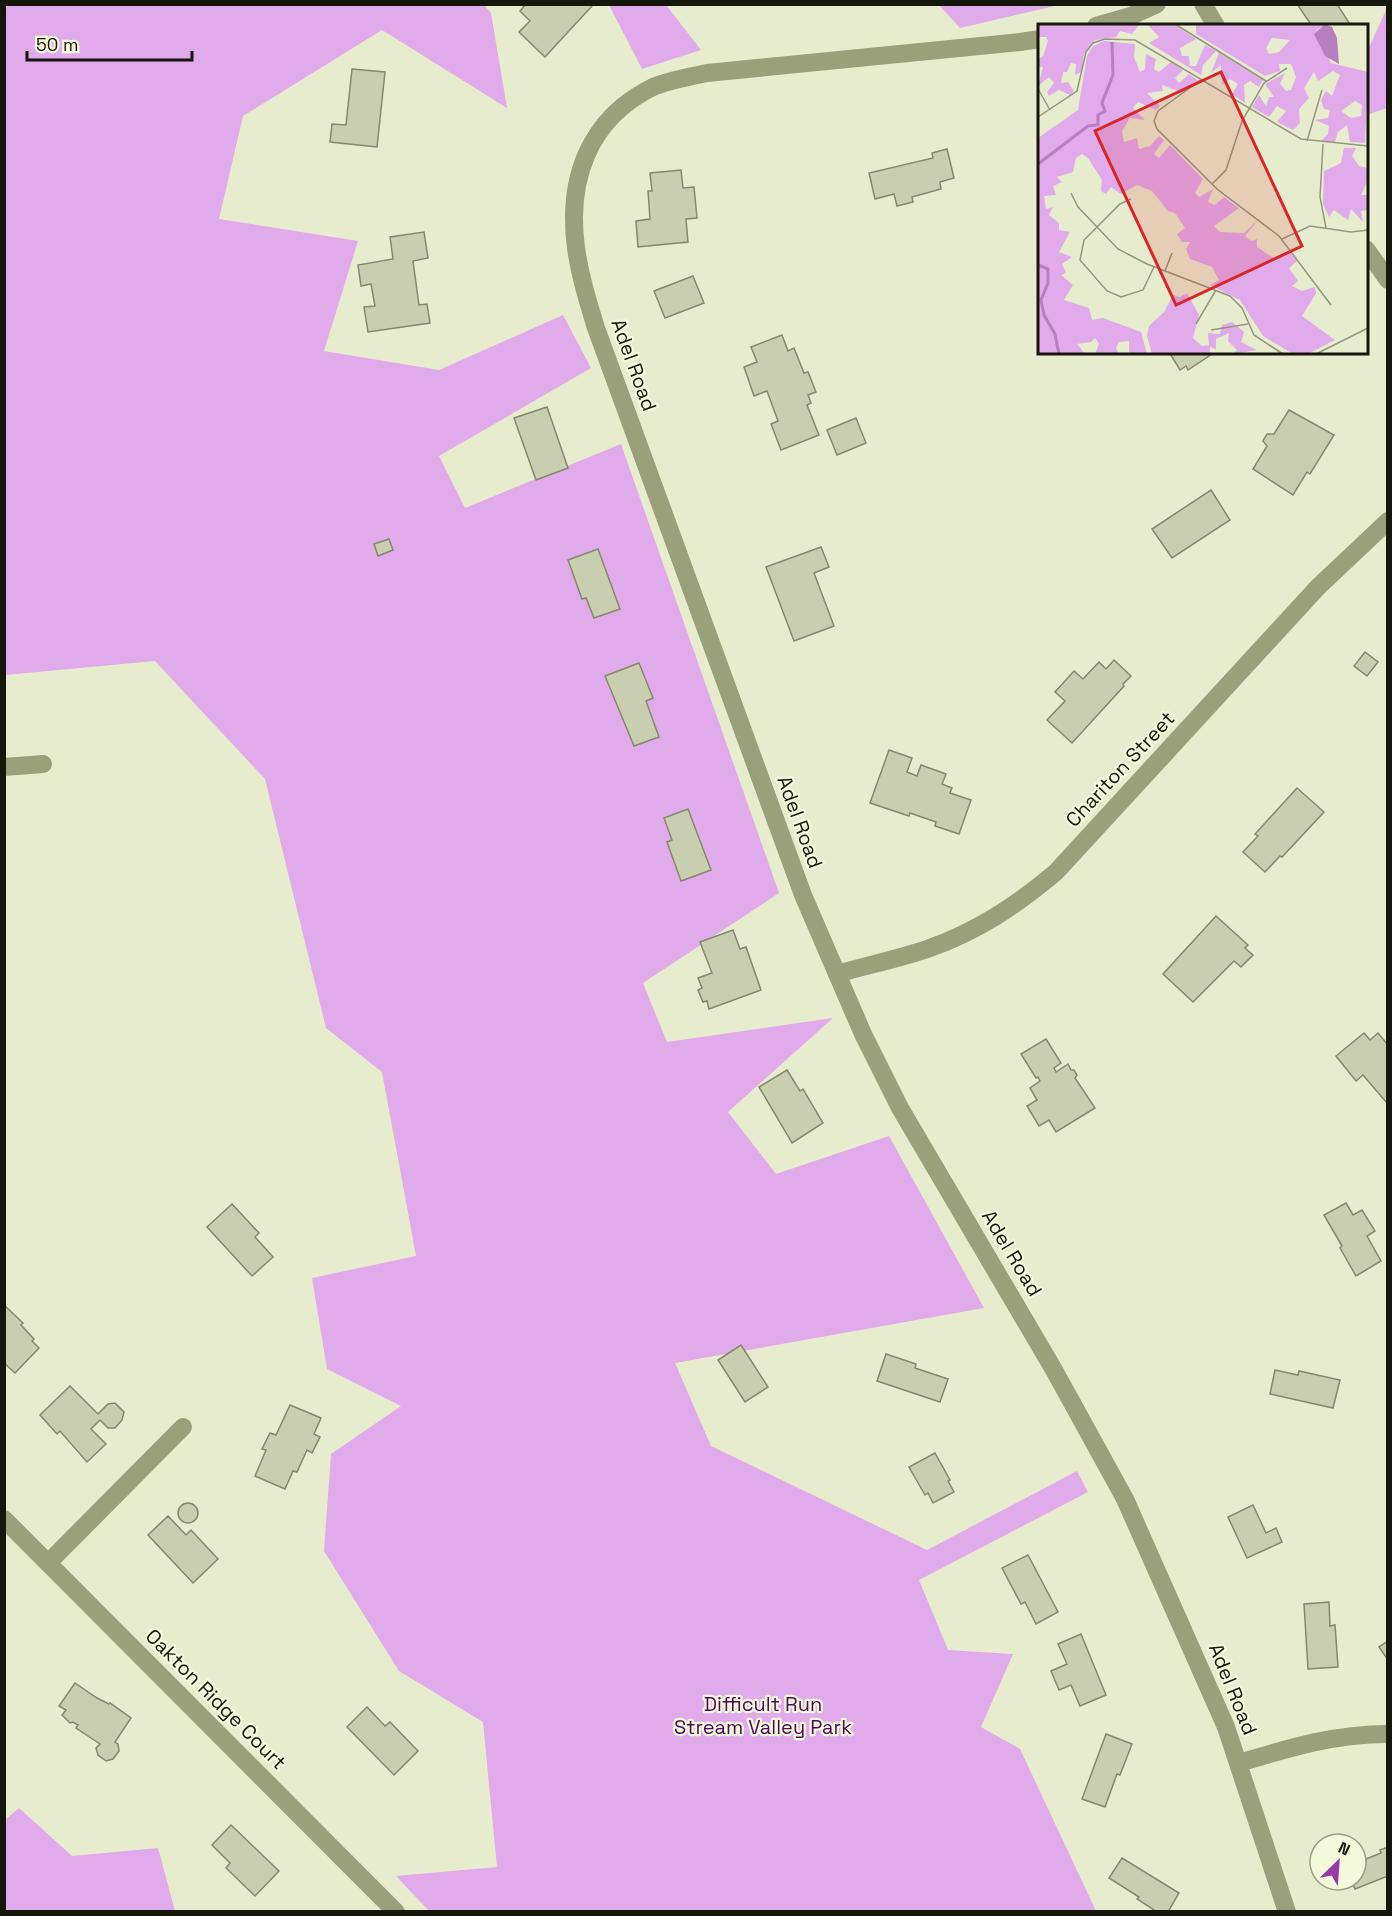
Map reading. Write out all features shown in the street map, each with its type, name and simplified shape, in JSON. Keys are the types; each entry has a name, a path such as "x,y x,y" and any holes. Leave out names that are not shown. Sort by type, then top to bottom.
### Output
{"street":[{"path":"1103,24 1131,16 1157,4"},
{"path":"1203,4 1215,24"},
{"name":"Adel Road","path":"1038,39 707,74 680,78 655,87 633,98 613,115 597,133 586,154 578,176 574,200 576,247 583,283 596,328 799,884 862,1034 900,1108 1054,1370 1125,1498 1211,1691 1239,1763 1287,1911"},
{"path":"1368,252 1388,280"},
{"name":"Chariton Street","path":"837,974 931,948 988,921 1031,893 1064,864 1318,587 1388,521"},
{"path":"4,767 43,764"},
{"path":"48,1563 183,1427"},
{"name":"Oakton Ridge Court","path":"4,1519 396,1911"},
{"path":"1239,1763 1323,1739 1362,1734 1388,1734"}],"green space":[{"name":"Difficult Run Stream Valley Park","path":"5,5 484,5 491,13 507,108 382,30 243,116 219,219 358,241 324,351 439,370 563,315 591,368 439,456 465,508 621,444 779,893 643,983 667,1042 833,1018 728,1112 776,1174 889,1136 984,1308 675,1363 711,1446 927,1550 1077,1471 1088,1492 919,1580 948,1650 1013,1654 981,1727 1020,1749 1096,1911 430,1912 396,1876 497,1867 483,1722 399,1671 324,1551 331,1454 401,1406 327,1369 312,1278 416,1256 382,1072 326,1028 265,779 155,661 5,675"},
{"path":"609,5 666,5 701,50 642,69"},
{"path":"939,5 1059,5 960,28"},
{"path":"1387,8 1387,108 1368,115 1368,50"},
{"path":"19,1808 72,1856 158,1848 175,1911 5,1911 5,1820"}],"building":[{"path":"526,4 590,4 592,6 545,57 519,32 530,21 520,11"},
{"path":"1297,4 1337,4 1350,24 1311,24"},
{"path":"352,69 385,72 377,147 330,142 332,124 346,125"},
{"path":"947,149 954,178 940,182 941,189 912,197 913,202 897,206 894,194 875,199 869,173 933,158 932,153"},
{"path":"681,170 683,188 694,187 697,218 686,219 688,242 638,247 636,221 650,219 648,191 652,191 650,173"},
{"path":"424,232 428,258 413,261 419,305 427,304 430,323 368,332 364,307 375,306 371,284 361,286 358,265 393,259 390,237"},
{"path":"693,276 704,303 665,318 654,291"},
{"path":"782,335 788,351 794,348 804,373 808,372 816,392 808,395 811,403 807,405 819,435 781,450 771,424 778,421 767,391 754,396 744,367 757,362 751,347"},
{"path":"1170,354 1212,354 1188,370 1186,366 1180,370"},
{"path":"547,407 568,468 536,480 514,418"},
{"path":"1289,410 1334,435 1310,474 1307,472 1293,495 1253,469 1267,446 1263,441 1267,434 1274,434"},
{"path":"856,418 866,443 837,455 827,430"},
{"path":"1211,490 1230,520 1172,558 1152,529"},
{"path":"389,539 393,550 378,556 374,544"},
{"path":"821,547 829,567 814,573 834,626 794,641 766,567"},
{"path":"598,549 620,609 594,618 586,598 582,599 568,560"},
{"path":"1365,652 1378,662 1367,676 1354,666"},
{"path":"1114,660 1131,676 1072,743 1047,720 1065,701 1055,692 1074,671 1083,679 1099,662 1106,669"},
{"path":"639,663 653,698 646,701 659,737 634,746 605,676"},
{"path":"889,750 912,758 907,772 917,776 921,765 946,774 942,784 952,788 950,793 971,800 959,834 935,826 936,822 870,803"},
{"path":"1297,788 1324,812 1265,872 1243,852 1258,836 1255,834"},
{"path":"688,809 711,870 681,881 667,842 672,840 664,818"},
{"path":"1216,916 1248,945 1245,948 1253,955 1241,967 1234,961 1193,1002 1163,974"},
{"path":"733,930 740,949 746,947 761,990 709,1009 707,1001 703,1002 698,990 702,988 698,978 712,973 700,942"},
{"path":"1364,1033 1370,1040 1378,1033 1388,1045 1388,1100 1386,1102 1363,1075 1356,1081 1336,1056"},
{"path":"1046,1039 1061,1063 1054,1068 1056,1072 1068,1064 1071,1070 1074,1070 1077,1075 1075,1078 1095,1108 1056,1132 1049,1120 1039,1126 1027,1106 1037,1100 1030,1088 1040,1081 1021,1054"},
{"path":"787,1070 800,1091 803,1089 823,1123 792,1143 759,1087"},
{"path":"1346,1203 1353,1215 1362,1210 1375,1231 1367,1236 1381,1261 1356,1276 1324,1215"},
{"path":"232,1204 259,1233 255,1237 273,1257 252,1276 207,1227"},
{"path":"4,1305 23,1323 21,1325 39,1348 15,1373 4,1363"},
{"path":"741,1345 768,1387 745,1402 718,1360"},
{"path":"886,1354 916,1364 915,1368 948,1379 940,1402 877,1381"},
{"path":"1275,1370 1298,1375 1299,1371 1340,1380 1333,1408 1270,1394"},
{"path":"70,1386 98,1414 108,1404 115,1403 124,1412 122,1420 115,1428 108,1428 100,1420 91,1429 106,1444 87,1462 60,1431 57,1434 40,1415"},
{"path":"290,1405 321,1418 314,1434 320,1437 312,1453 307,1450 297,1472 293,1471 285,1489 255,1476 266,1450 262,1449 270,1433 276,1435"},
{"path":"935,1453 954,1492 933,1503 928,1493 925,1495 909,1467"},
{"path":"188,1503 195,1506 198,1513 195,1520 188,1523 181,1520 178,1513 181,1506"},
{"path":"1253,1505 1266,1533 1276,1528 1282,1542 1247,1558 1228,1517"},
{"path":"168,1516 186,1535 191,1530 218,1559 193,1583 148,1535"},
{"path":"1028,1555 1058,1612 1036,1624 1025,1602 1021,1604 1002,1568"},
{"path":"1329,1602 1330,1626 1335,1625 1338,1667 1308,1669 1304,1604"},
{"path":"1081,1634 1106,1695 1080,1706 1071,1685 1059,1690 1051,1671 1067,1664 1058,1644"},
{"path":"1388,1641 1388,1660 1379,1647"},
{"path":"75,1683 131,1718 115,1742 118,1744 119,1751 113,1759 106,1761 98,1755 96,1748 100,1744 76,1728 78,1725 70,1723 62,1715 66,1710 59,1706"},
{"path":"367,1707 385,1726 390,1722 418,1751 394,1775 347,1727"},
{"path":"1106,1734 1132,1744 1120,1775 1117,1774 1105,1807 1082,1799"},
{"path":"231,1825 279,1871 255,1896 226,1868 230,1863 212,1845"},
{"path":"1388,1847 1388,1876 1368,1884 1368,1858 1381,1853 1380,1850"},
{"path":"1122,1858 1179,1893 1168,1912 1157,1912 1137,1899 1139,1897 1109,1878"}]}
